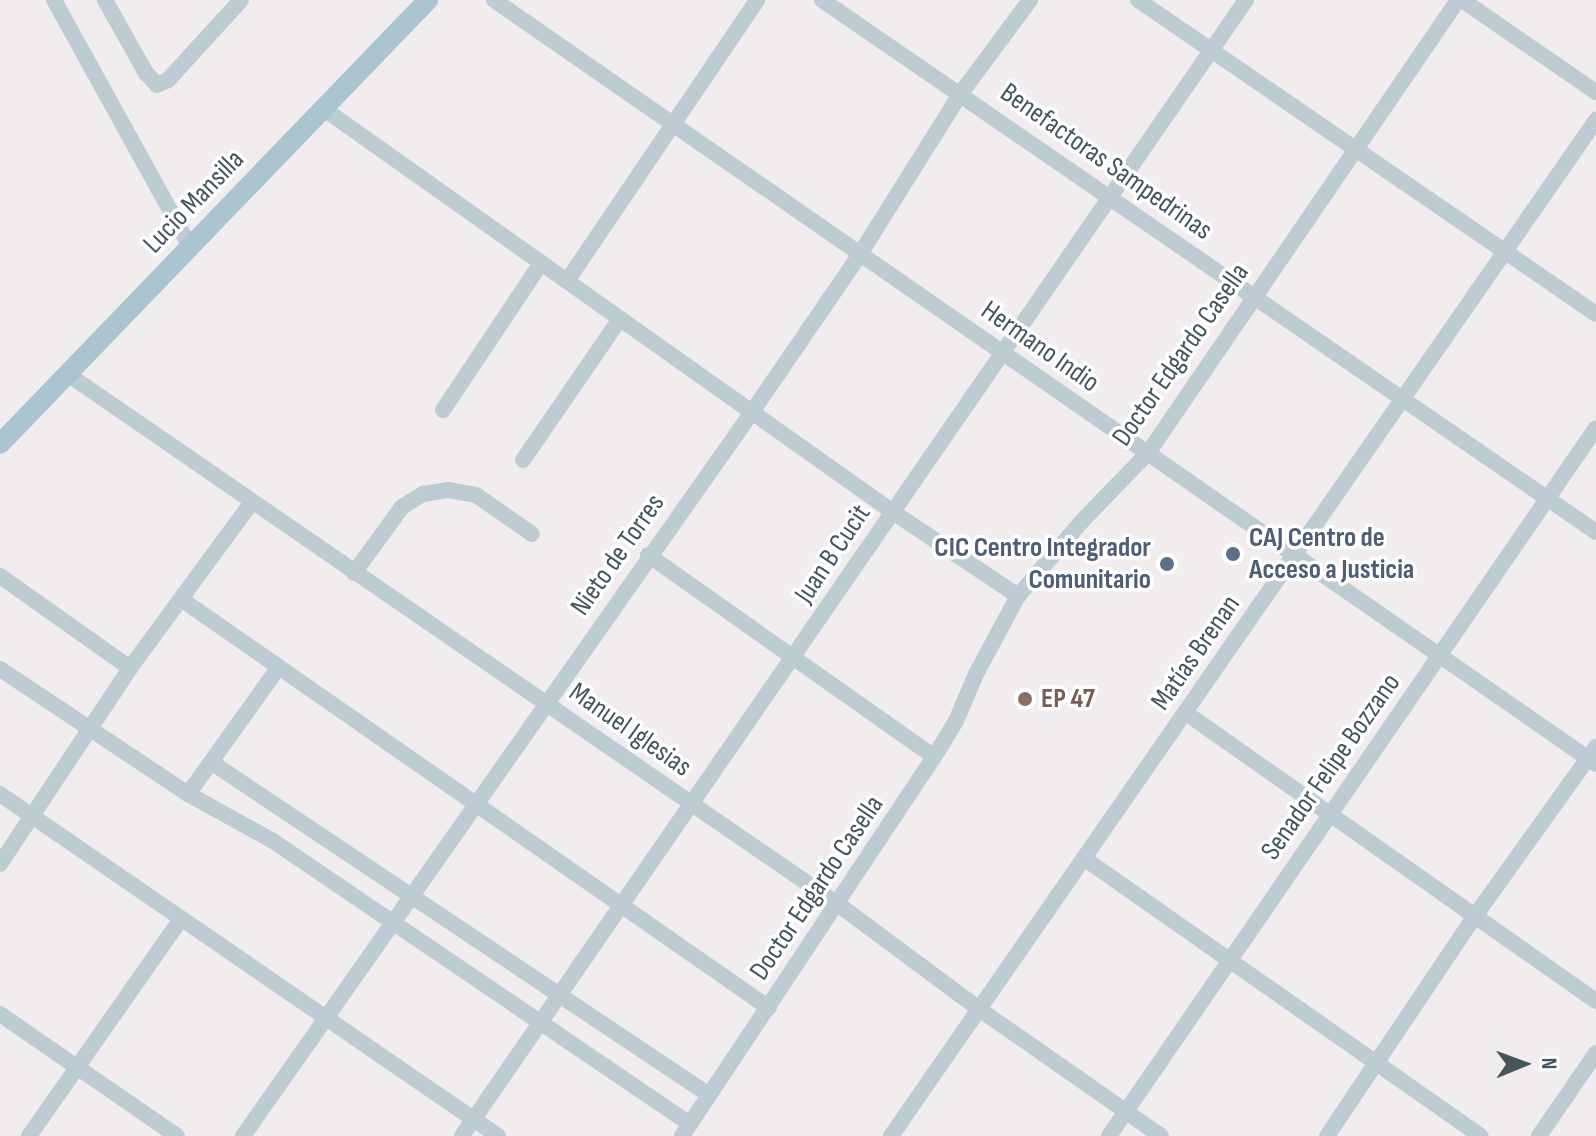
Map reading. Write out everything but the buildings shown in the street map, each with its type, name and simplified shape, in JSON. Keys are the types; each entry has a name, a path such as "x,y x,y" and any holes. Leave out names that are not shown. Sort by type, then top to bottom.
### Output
{"main road":[{"name":"Lucio Mansilla","path":"0,444 428,0"}],"street":[{"path":"54,0 190,246"},
{"path":"105,0 146,73 157,85 168,80 241,0"},
{"name":"Hermano Indio","path":"494,0 1440,656 1593,756"},
{"path":"567,281 675,126 757,0"},
{"name":"Benefactoras Sampedrinas","path":"822,0 1596,532"},
{"name":"Nieto de Torres","path":"243,1136 395,924 648,555 752,412 860,254 961,93 1030,0"},
{"path":"1138,0 1596,314"},
{"name":"Juan B Cucit","path":"462,1136 1246,0"},
{"path":"1460,0 1596,92"},
{"name":"Doctor Edgardo Casella","path":"686,1130 839,905 934,757 956,721 976,674 1018,596 1082,521 1148,453 1460,0"},
{"path":"324,109 893,512 1018,596"},
{"name":"Matías Brenan","path":"891,1136 1596,120"},
{"path":"443,410 541,263"},
{"path":"523,460 620,319"},
{"name":"Manuel Iglesias","path":"66,373 839,905 979,1009 1161,1136"},
{"name":"Senador Felipe Bozzano","path":"1109,1136 1596,428"},
{"path":"354,573 402,507 423,494 448,490 476,495 532,534"},
{"path":"0,864 130,668 252,502"},
{"path":"648,555 934,757"},
{"path":"0,576 130,668"},
{"path":"181,599 620,908 769,1008"},
{"path":"188,794 279,667"},
{"path":"0,669 188,794 273,841 542,1021 686,1130"},
{"path":"1186,713 1596,1001"},
{"path":"1327,1136 1475,916 1593,756"},
{"path":"211,762 709,1095"},
{"path":"0,794 498,1136"},
{"path":"1085,859 1481,1136"},
{"path":"29,1136 180,920"},
{"path":"0,1014 177,1136"},
{"path":"1539,1136 1596,1053"}],"place":[{"name":"CAJ Centro de Acceso a Justicia","path":"1233,554"},
{"name":"CIC Centro Integrador Comunitario","path":"1167,564"},
{"name":"EP 47","path":"1025,699"}]}
